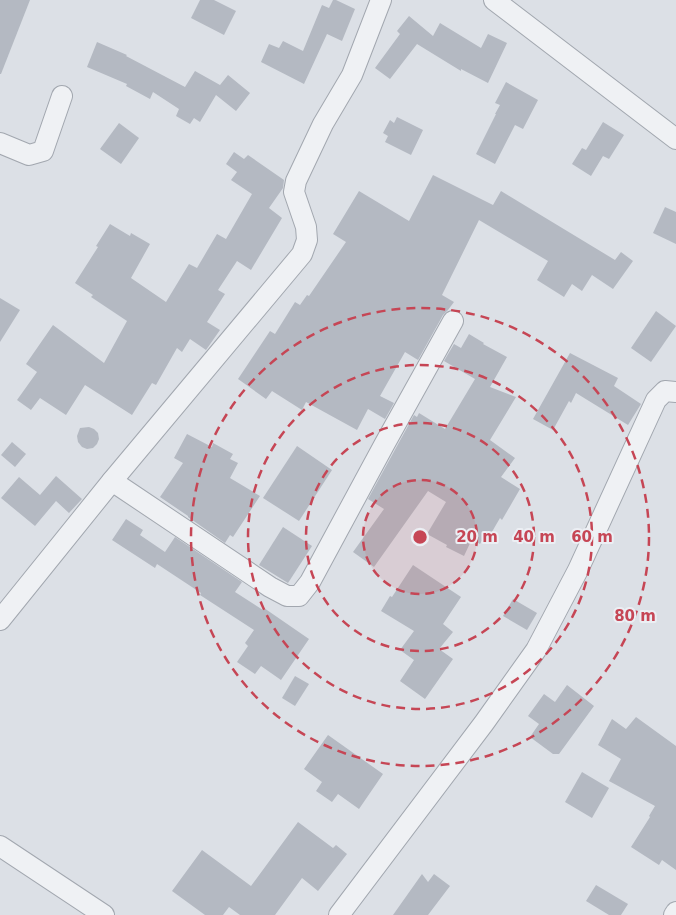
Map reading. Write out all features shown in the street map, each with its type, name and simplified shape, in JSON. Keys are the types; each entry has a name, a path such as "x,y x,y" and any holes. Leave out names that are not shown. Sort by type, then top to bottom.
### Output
{"street":[{"path":"494,0 676,139"},
{"path":"0,620 112,481 302,254 307,240 306,227 294,192 296,181 323,124 352,75 377,2"},
{"path":"0,143 30,155 43,151 62,96"},
{"path":"112,481 270,588 287,596 299,596 310,582 453,321"},
{"path":"339,915 536,650 578,570 656,400 665,391 676,392"},
{"path":"0,846 104,915"}],"building":[{"path":"0,0 30,0 1,74 0,74"},
{"path":"200,0 214,0 236,11 224,35 191,18"},
{"path":"333,0 355,9 342,41 327,34 304,84 261,62 269,44 279,48 283,41 303,51 322,5 329,8"},
{"path":"409,16 433,36 440,23 481,48 488,34 507,43 488,83 461,69 461,71 417,44 390,79 375,68 400,34 397,31"},
{"path":"97,42 127,55 185,87 195,71 220,85 228,75 250,93 236,111 216,95 200,122 194,118 190,124 176,116 179,109 153,92 150,99 126,86 127,84 87,67"},
{"path":"506,82 538,100 523,129 515,125 495,164 476,154 500,105 495,103"},
{"path":"397,117 423,130 411,155 385,142 388,136 383,133 390,120 394,123"},
{"path":"603,122 624,135 609,159 603,156 591,176 572,164 582,148 586,150"},
{"path":"119,123 139,138 121,164 100,149"},
{"path":"234,152 244,159 248,155 284,180 283,188 269,208 282,218 251,270 237,261 218,290 225,294 207,322 220,330 206,350 190,339 182,352 177,348 156,385 152,383 132,415 85,385 66,415 40,398 31,410 17,400 37,372 26,364 53,325 104,363 127,321 91,297 93,295 75,283 110,224 130,236 131,233 150,244 131,278 166,302 189,264 197,268 217,234 226,239 252,194 231,180 237,172 226,164"},
{"path":"433,175 493,205 501,191 615,260 621,252 633,261 613,289 592,275 582,291 572,284 564,297 537,280 548,261 479,220 442,295 454,302 443,315 418,360 405,352 380,396 394,403 385,419 368,409 357,430 306,402 302,410 272,391 266,399 238,379 270,331 275,334 295,302 300,305 307,295 309,296 346,242 333,234 359,191 409,221"},
{"path":"665,207 676,212 676,244 653,233"},
{"path":"0,298 20,310 0,342"},
{"path":"656,311 676,326 651,362 631,348"},
{"path":"469,334 507,357 490,387 516,397 490,440 515,458 501,477 520,489 502,520 500,518 489,537 485,535 480,544 472,539 464,556 427,534 446,502 428,491 374,567 353,552 384,509 368,499 414,415 417,417 419,413 445,429 475,379 444,361 454,344 461,348"},
{"path":"570,353 618,378 614,386 641,404 628,425 576,393 571,403 569,401 553,430 533,419"},
{"path":"89,427 98,433 99,439 93,448 87,449 78,442 77,436 80,428"},
{"path":"187,434 212,447 213,443 233,454 230,459 238,463 230,478 260,496 233,537 230,535 225,543 160,497 183,463 174,458"},
{"path":"12,442 26,454 15,467 1,455"},
{"path":"297,446 332,470 299,521 263,498"},
{"path":"56,476 82,499 69,513 56,501 35,526 1,498 19,477 40,495"},
{"path":"126,519 143,530 140,535 165,552 175,537 242,582 235,592 263,610 264,608 309,639 281,680 261,666 255,674 237,662 248,646 245,643 254,630 157,564 155,568 112,540"},
{"path":"283,527 312,546 288,583 259,565"},
{"path":"413,565 461,597 443,624 453,632 439,649 453,659 425,699 400,681 414,660 400,650 414,631 381,611"},
{"path":"513,599 537,613 527,630 503,616"},
{"path":"295,676 309,684 295,706 282,698"},
{"path":"567,685 594,706 559,754 553,754 530,737 539,724 528,716 544,694 555,702"},
{"path":"636,717 676,746 676,870 662,860 659,865 631,847 655,806 609,781 621,759 598,745 612,719 626,729"},
{"path":"328,735 383,774 359,809 338,794 332,802 316,791 322,782 304,769"},
{"path":"582,772 609,788 592,818 565,802"},
{"path":"298,822 333,848 336,845 347,854 318,891 302,878 275,915 240,915 229,907 223,915 205,915 172,891 202,850 251,886"},
{"path":"422,874 428,882 434,874 450,886 428,915 393,915"},
{"path":"596,885 628,904 621,915 609,915 586,901"}]}
